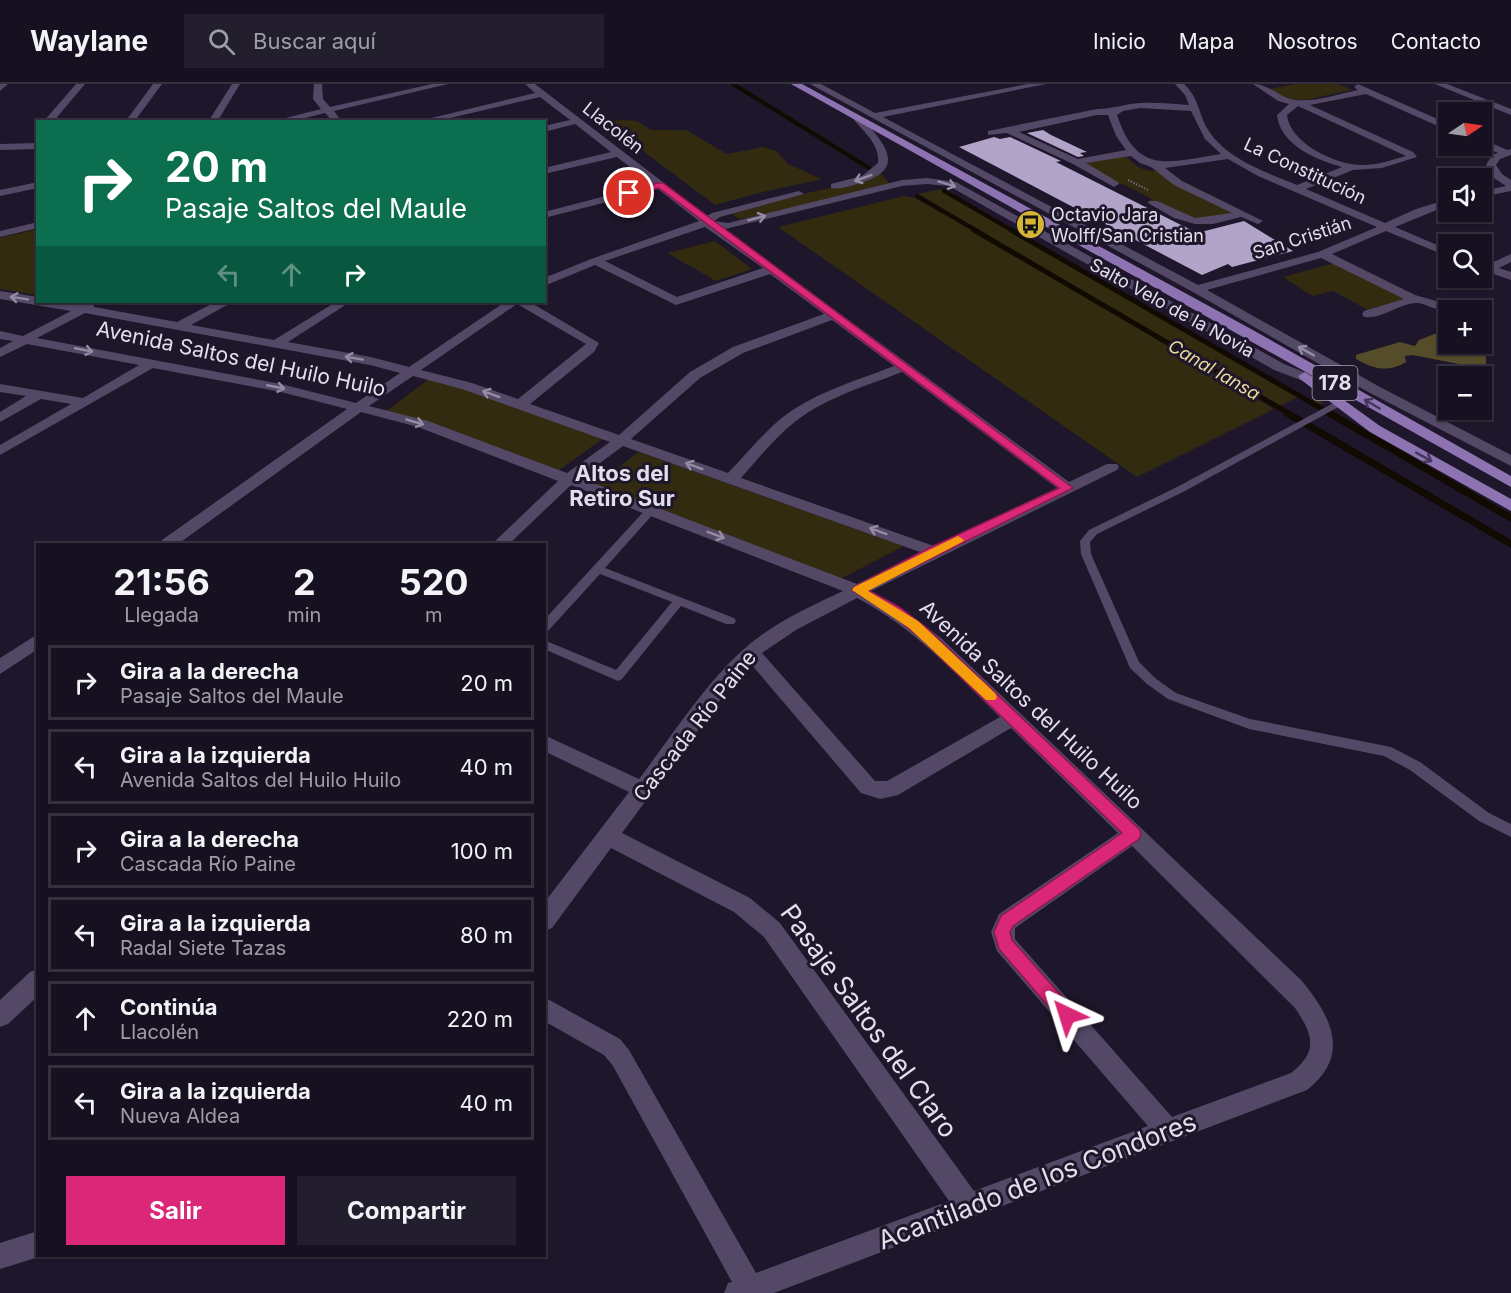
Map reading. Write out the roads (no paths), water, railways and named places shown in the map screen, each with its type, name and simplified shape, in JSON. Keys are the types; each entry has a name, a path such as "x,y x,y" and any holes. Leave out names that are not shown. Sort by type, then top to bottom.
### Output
{"main road":[{"name":"178","path":"795,84 859,114 1511,482"},
{"name":"178","path":"1247,332 1258,344 1383,433 1511,506"}],"street":[{"path":"0,88 4,84"},
{"path":"49,120 81,84"},
{"path":"131,120 158,84"},
{"path":"213,120 236,84"},
{"path":"318,84 318,99 336,120"},
{"path":"282,120 444,84"},
{"name":"Llacolén","path":"529,84 706,223 772,269 1067,488"},
{"path":"814,84 859,114 884,155 882,164 869,176 824,188"},
{"path":"859,114 998,84"},
{"path":"859,114 873,116 1042,84"},
{"name":"La Constitución","path":"1179,84 1192,97 1202,129 1230,156 1252,169 1438,250"},
{"path":"1257,84 1281,99 1299,103 1413,156 1375,166 1352,167 1297,189"},
{"path":"1352,84 1438,123"},
{"path":"1439,84 1511,112"},
{"path":"1352,167 1308,148 1288,135 1282,124 1282,115 1287,109 1299,103 1367,91"},
{"path":"428,120 542,94"},
{"path":"991,133 1097,112 1113,112 1144,106 1197,109"},
{"path":"1113,112 1119,132 1134,152 1146,162 1155,165 1178,183 1257,221"},
{"path":"873,116 1197,289 1375,390 1511,461"},
{"path":"546,129 577,121"},
{"path":"1010,130 1011,133 1044,149 1077,162 1114,184"},
{"path":"25,146 36,134"},
{"path":"0,147 36,146"},
{"path":"1492,146 1509,153"},
{"path":"1077,162 1134,152"},
{"path":"546,171 619,153"},
{"path":"1509,153 1496,157 1491,165 1498,176 1511,186"},
{"path":"1155,165 1230,156"},
{"name":"Salto Velo de la Novia","path":"546,282 595,261 706,223 902,183 921,180 946,183 1279,367 1306,378"},
{"path":"0,193 36,185"},
{"path":"546,214 660,185"},
{"path":"1492,191 1511,186"},
{"name":"Salto Velo de la Novia","path":"706,223 721,214 812,191"},
{"path":"1153,203 1210,231"},
{"name":"San Cristián","path":"1197,289 1322,254 1352,243 1418,210 1438,205"},
{"path":"1196,223 1241,214"},
{"path":"0,234 36,225"},
{"path":"1322,254 1411,298 1438,306"},
{"path":"1492,265 1511,257"},
{"path":"595,261 676,301 772,269"},
{"path":"1492,269 1511,276"},
{"path":"0,295 36,301"},
{"path":"1368,314 1410,301 1411,298"},
{"name":"Avenida Saltos del Huilo Huilo","path":"51,303 371,361 467,386 933,551"},
{"path":"0,353 96,303"},
{"path":"180,326 221,303"},
{"path":"276,344 342,303"},
{"path":"169,543 508,303"},
{"path":"521,404 589,349 593,343 524,303"},
{"path":"501,543 569,479 622,440 681,385 708,366 755,343 833,315"},
{"name":"Avenida Saltos del Huilo Huilo","path":"0,335 281,388 434,428 858,590 913,624 1294,989 1305,1002 1320,1028 1322,1051"},
{"path":"0,451 152,363"},
{"path":"731,479 776,431 795,415 830,397 904,367"},
{"path":"0,388 85,402"},
{"path":"0,418 38,395"},
{"name":"Cascada Río Paine","path":"546,918 610,837 728,676 751,651 793,623 933,551 1112,467"},
{"path":"0,667 35,644"},
{"path":"751,651 868,787 880,791 891,789 1012,718"},
{"path":"546,743 643,790"},
{"path":"1133,834 1007,921 1002,932 1005,944 1169,1132"},
{"name":"Pasaje Saltos del Claro","path":"610,837 742,905 772,930 969,1207"},
{"path":"0,1016 36,982"},
{"path":"546,1009 612,1047 621,1058 744,1291"},
{"name":"Acantilado de los Condores","path":"744,1291 1299,1082 1314,1070 1322,1051"},
{"path":"0,1256 36,1245"}],"lane":[{"path":"1339,403 1181,489 1093,532 1085,541 1086,554 1134,665 1150,681 1172,696 1249,724 1387,751 1415,766 1484,817 1511,831"},
{"path":"546,626 651,510"},
{"path":"598,569 730,621"},
{"path":"546,645 618,676 678,601"}],"waterway":[{"name":"Canal Iansa","path":"733,84 869,168"},
{"path":"944,191 1013,231"},
{"name":"Canal Iansa","path":"917,196 977,231"},
{"name":"Canal Iansa","path":"974,230 1290,414"},
{"path":"1011,230 1331,414"},
{"name":"Canal Iansa","path":"1287,413 1511,544"},
{"path":"1329,413 1511,518"}],"place":[{"name":"Octavio Jara Wolff/San Cristian","path":"1030,225"}],"district":[{"name":"Altos del Retiro Sur","path":"622,486"}]}
